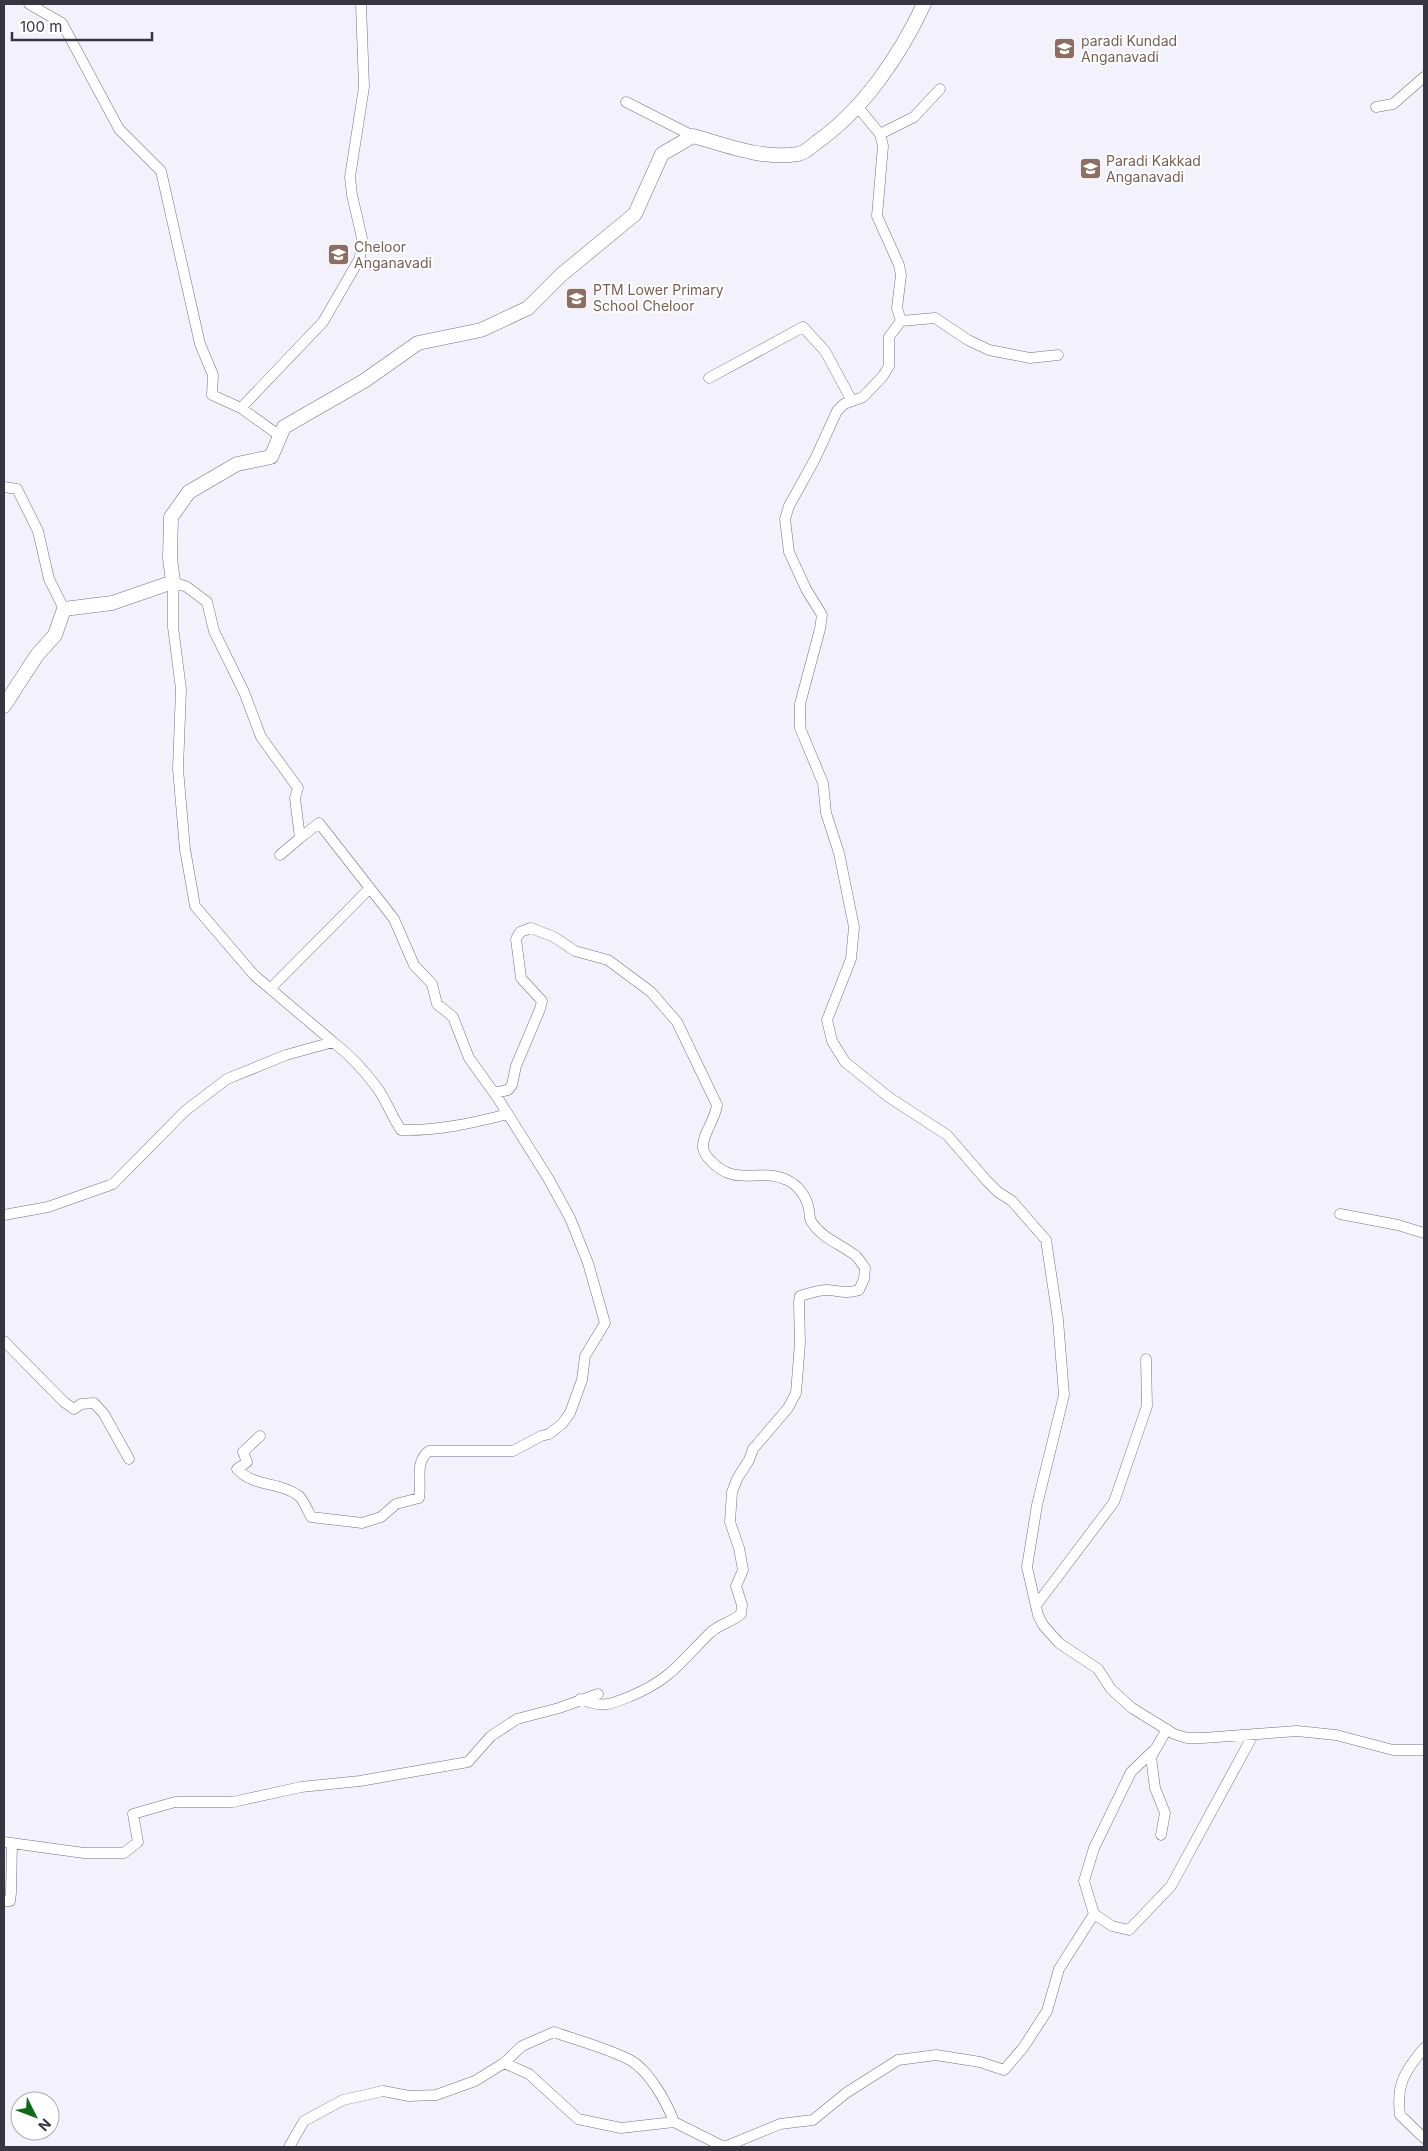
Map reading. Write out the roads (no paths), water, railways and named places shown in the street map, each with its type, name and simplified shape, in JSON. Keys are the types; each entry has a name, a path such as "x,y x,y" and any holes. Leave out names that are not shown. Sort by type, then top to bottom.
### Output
{"main road":[{"path":"4,706 37,655 55,635 64,609 112,602 174,582 170,558 171,517 189,492 237,464 271,457 284,427 364,381 418,343 481,330 528,308 561,275 635,214 662,154 693,136 772,155 800,154 835,130 878,80 909,35 924,4"}],"street":[{"path":"29,4 62,23 119,129 161,171 200,344 212,375 212,395 241,408 280,436"},
{"path":"241,408 323,322 360,258 362,238 350,177 364,87 361,4"},
{"path":"1376,107 1393,104 1424,77"},
{"path":"880,134 914,117 940,89"},
{"path":"626,102 693,136"},
{"path":"856,105 880,134 883,146 877,216 901,275 897,308 901,321"},
{"path":"1058,355 1030,358 990,350 968,340 935,318 901,321 889,337 889,366 873,388 862,397 844,404 837,411 815,459 789,506 786,519 789,552 806,589 822,615 800,704 800,728 823,784 826,813 837,846 854,927 852,959 827,1020 832,1042 845,1062 890,1098 947,1135 986,1180 1012,1201 1046,1240 1058,1320 1064,1395 1037,1505 1028,1567 1038,1615 1043,1625 1059,1643 1098,1669 1111,1689 1132,1708 1167,1729 1187,1738 1297,1731 1336,1735 1393,1750 1424,1750"},
{"path":"709,378 803,327 825,351 852,401"},
{"path":"4,487 17,489 38,531 49,579 64,609"},
{"path":"300,838 295,798 298,788 261,737 244,692 214,631 207,602 188,587 174,582 173,627 182,689 178,769 185,849 196,906 254,974 355,1060 380,1091 392,1118 401,1130 420,1131 461,1126 508,1114"},
{"path":"260,1436 243,1452 247,1462 237,1470 245,1478 253,1482 279,1487 299,1496 311,1518 362,1523 381,1517 396,1504 419,1498 420,1468 423,1456 429,1451 513,1451 541,1436 549,1434 562,1424 577,1397 585,1356 605,1322 591,1273 570,1218 508,1114 469,1058 453,1017 437,1004 432,984 414,965 394,919 319,822 280,855"},
{"path":"270,988 370,888"},
{"path":"494,1093 508,1090 512,1085 516,1066 542,1001 521,978 516,939 520,932 531,928 554,937 575,951 608,960 651,992 677,1022 717,1105 716,1117 704,1138 703,1150 709,1160 719,1169 732,1176 775,1177 787,1180 798,1188 806,1198 810,1220 832,1243 856,1256 865,1268 864,1279 859,1290 849,1294 828,1290 816,1291 800,1296 800,1343 796,1393 788,1408 753,1449 732,1492 730,1522 739,1548 743,1570 736,1586 742,1605 741,1614 713,1630 670,1676 652,1688 609,1705 597,1705 580,1699"},
{"path":"4,1215 48,1207 113,1184 186,1111 227,1079 286,1055 333,1042"},
{"path":"1340,1214 1398,1225 1424,1234"},
{"path":"4,1341 64,1402 74,1409 81,1404 94,1403 104,1414 129,1460"},
{"path":"1037,1604 1114,1502 1146,1406 1146,1359"},
{"path":"4,1901 10,1901 11,1893 8,1842 84,1853 124,1853 138,1842 133,1814 175,1802 233,1802 301,1787 360,1781 468,1762 491,1736 517,1719 559,1708 598,1694"},
{"path":"1162,1835 1165,1813 1155,1788 1151,1758 1167,1729"},
{"path":"1154,1750 1132,1772 1094,1848 1084,1881 1094,1914 1112,1926 1129,1930 1172,1886 1254,1735"},
{"path":"504,2064 530,2074 578,2120 621,2128 674,2122 724,2147 780,2124 813,2120 846,2093 898,2060 936,2055 980,2062 1004,2070 1023,2048 1047,2012 1059,1970 1094,1914"},
{"path":"289,2147 304,2121 343,2100 383,2091 409,2096 436,2095 475,2081 504,2064 522,2046 554,2032 631,2060 642,2069 668,2105 674,2122"},
{"path":"1424,2048 1408,2067 1398,2095 1400,2115 1424,2138"}],"place":[{"name":"paradi Kundad Anganavadi","path":"1065,49"},
{"name":"Paradi Kakkad Anganavadi","path":"1090,169"},
{"name":"Cheloor Anganavadi","path":"338,255"},
{"name":"PTM Lower Primary School Cheloor","path":"577,298"}]}
